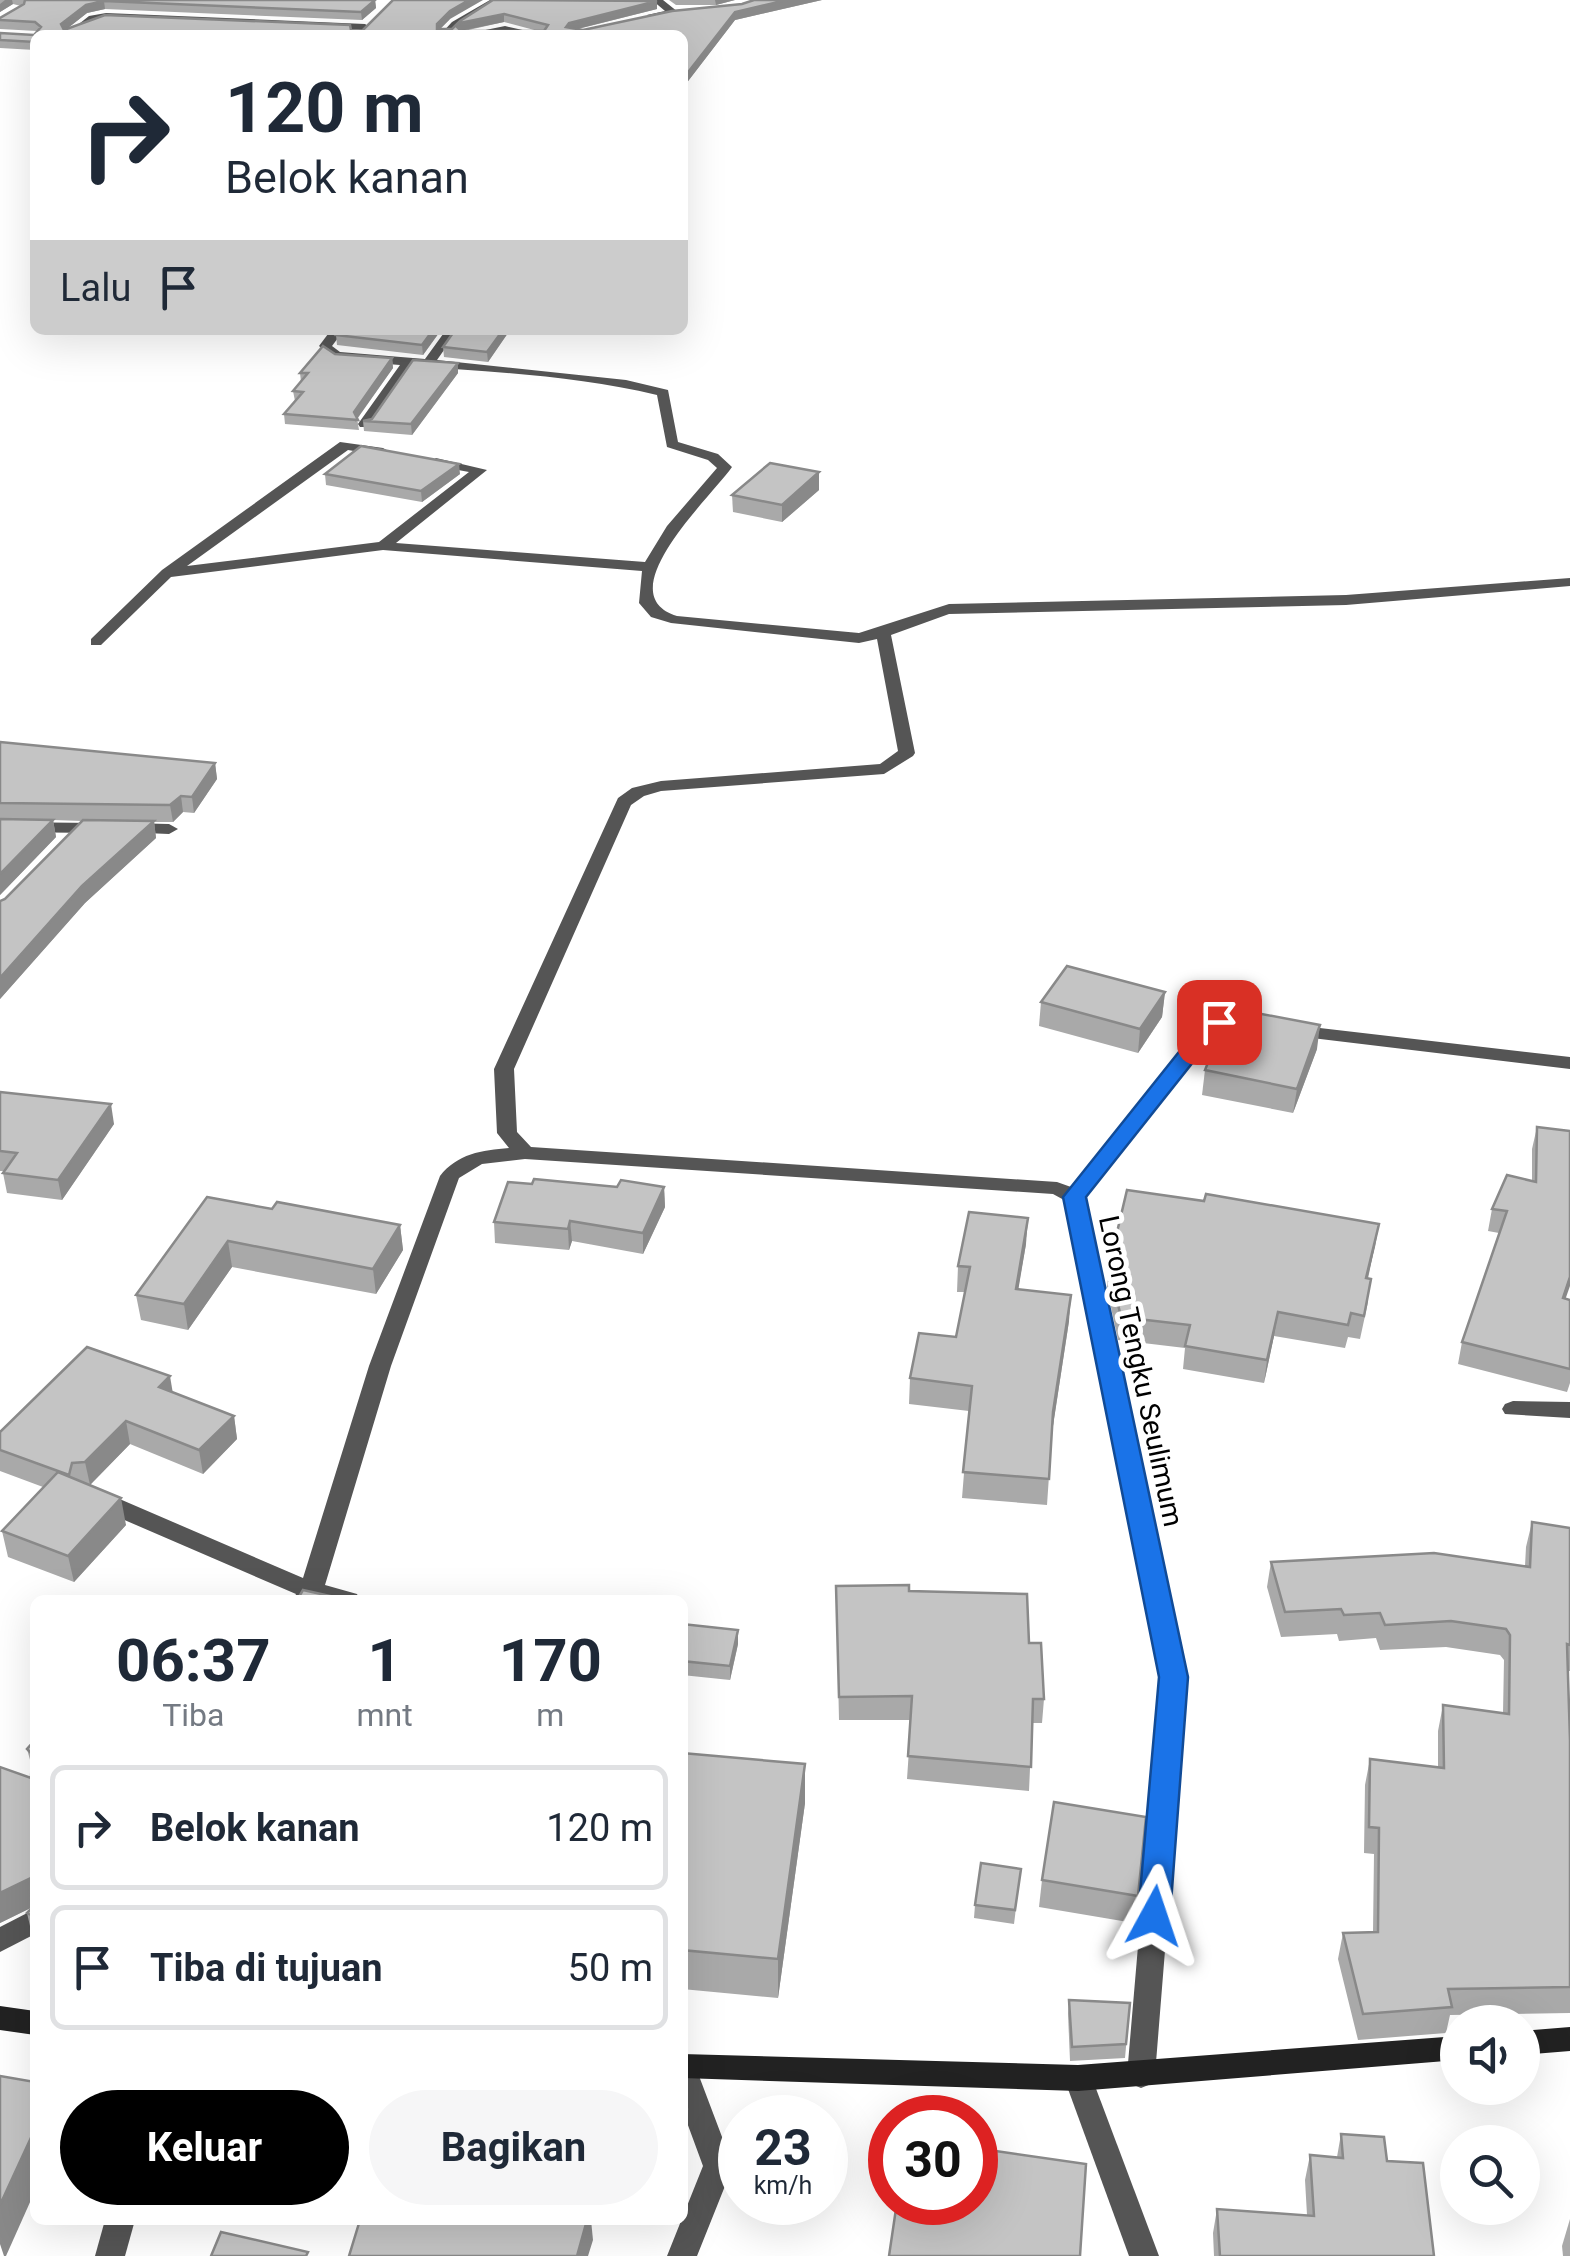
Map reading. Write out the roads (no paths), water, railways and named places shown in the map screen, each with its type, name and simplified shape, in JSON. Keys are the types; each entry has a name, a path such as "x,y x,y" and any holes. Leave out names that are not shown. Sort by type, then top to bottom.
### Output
{"street":[{"path":"450,30 497,0"},
{"path":"657,0 673,12"},
{"path":"202,18 218,5"},
{"path":"640,19 673,12 690,13"},
{"path":"288,22 298,13"},
{"path":"362,30 378,16"},
{"path":"78,30 98,17 288,22 353,30"},
{"path":"334,335 325,346 330,354 408,364 543,373 663,393 672,444 713,457 725,467 673,526 650,567 647,602 666,618 859,638 922,614 949,609 1346,600 1570,582"},
{"path":"428,364 448,335"},
{"path":"364,424 408,364"},
{"path":"96,642 167,574 345,444 403,455"},
{"path":"383,546 480,470 422,459"},
{"path":"167,574 383,546 650,567"},
{"path":"525,1154 507,1133 504,1069 624,802 638,792 661,786 884,769 895,765 907,753 883,632"},
{"path":"0,827 72,835 169,828"},
{"name":"Lorong Tengku Seulimum","path":"1141,2074 1174,1677 1074,1197 1210,1027 1219,1022 1570,1063"},
{"path":"308,1595 380,1366 450,1176 461,1164 480,1156 525,1154 1058,1188 1074,1197"},
{"path":"1514,1408 1570,1410"},
{"path":"88,1495 306,1595"},
{"path":"0,1942 30,1923"},
{"path":"0,2018 30,2022"},
{"path":"1540,2042 1570,2039"},
{"path":"688,2067 1078,2078 1440,2049"},
{"path":"1078,2078 1144,2256"},
{"path":"682,2256 718,2166 688,2084"},
{"path":"110,2256 119,2225"}]}
